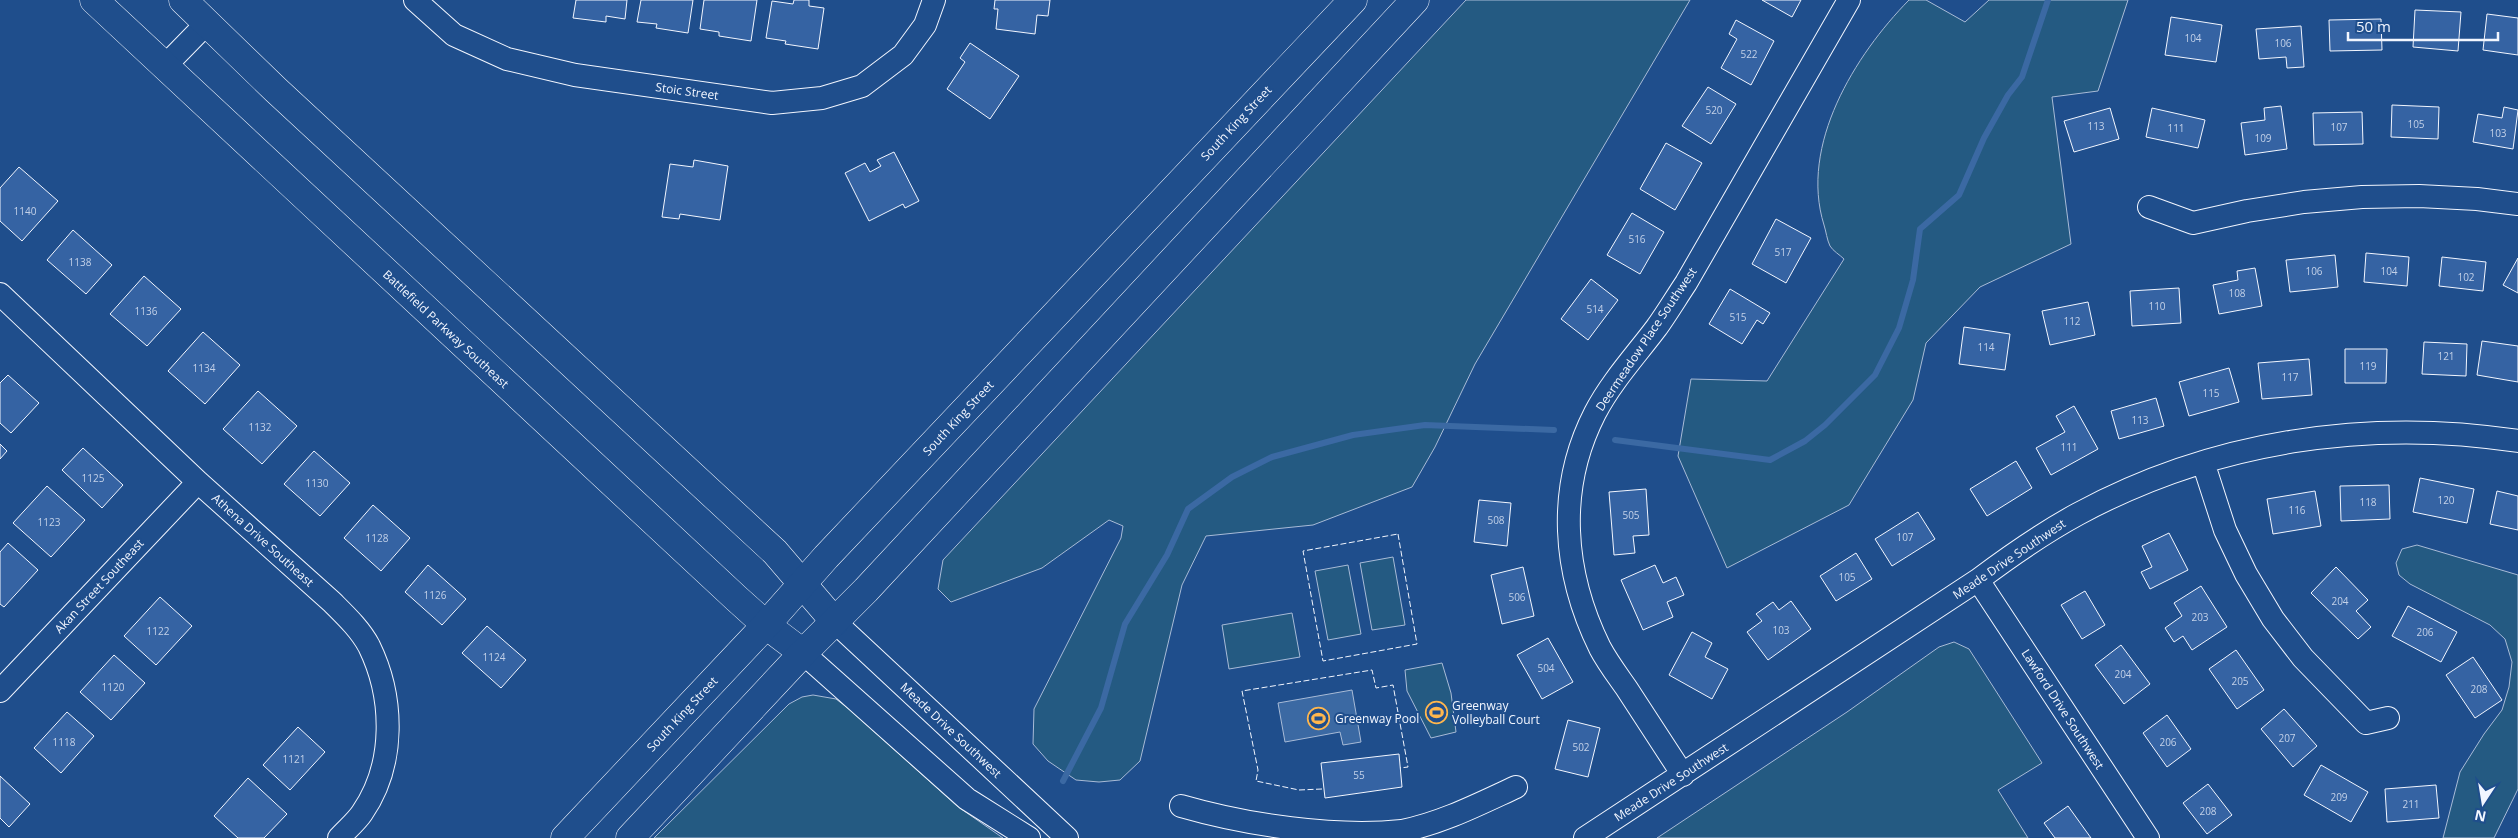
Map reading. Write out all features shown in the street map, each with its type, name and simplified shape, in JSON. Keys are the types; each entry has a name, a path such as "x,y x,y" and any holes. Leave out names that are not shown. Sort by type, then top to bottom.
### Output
{"main road":[{"name":"Battlefield Parkway Southeast","path":"94,0 766,625 803,653"},
{"path":"183,0 291,103 775,552 834,622"},
{"name":"South King Street","path":"565,838 766,625 839,543 1353,0"},
{"path":"630,838 1415,0"}],"street":[{"name":"Stoic Street","path":"415,0 454,35 507,59 575,75 772,103 822,98 862,86 903,55 925,25 934,0"},
{"name":"Deermeadow Place Southwest","path":"1683,775 1602,650 1586,618 1576,585 1569,548 1568,509 1571,478 1582,441 1596,411 1616,379 1658,325 1686,283 1849,0"},
{"path":"165,66 208,23"},
{"path":"2149,207 2193,223 2247,211 2304,202 2362,197 2419,196 2477,199 2518,204"},
{"name":"Athena Drive Southeast","path":"3,301 350,620 368,644 387,697 388,731 384,758 377,786 362,813 339,838"},
{"name":"Meade Drive Southwest","path":"1585,838 1978,580 2027,544 2079,514 2133,487 2203,462 2260,447 2319,436 2379,432 2439,432 2518,440"},
{"path":"2203,462 2225,530 2246,574 2273,618 2303,658 2366,723 2388,718"},
{"name":"Akan Street Southeast","path":"0,691 198,482"},
{"name":"Lawford Drive Southwest","path":"1978,580 2148,838"},
{"name":"Meade Drive Southwest","path":"834,622 1067,838"},
{"path":"803,653 967,799 1029,838"},
{"path":"1181,806 1260,827 1317,834 1366,837 1402,832 1444,819 1516,787"}],"shaded area":[{"path":"1466,0 1690,0 1475,364 1435,447 1412,487 1313,525 1206,536 1182,585 1140,761 1120,780 1099,782 1076,780 1048,761 1033,744 1034,709 1121,538 1123,526 1109,520 1042,568 951,602 938,589 943,560"},
{"path":"1909,0 1926,0 1965,22 1989,0 2128,0 2098,91 2052,97 2071,244 1980,287 1926,343 1913,400 1849,505 1727,568 1678,456 1691,379 1767,381 1844,259 1829,244 1818,195 1819,164 1826,133 1837,103 1852,74 1869,47"},
{"path":"2417,545 2518,575 2518,789 2494,838 2443,838 2460,772 2502,710 2509,687 2512,662 2505,639 2490,625 2410,584 2399,575 2396,563 2402,549"},
{"path":"1393,557 1405,625 1372,630 1360,563"},
{"path":"1348,565 1361,634 1328,640 1315,571"},
{"path":"1292,613 1300,657 1229,669 1222,625"},
{"path":"1954,642 1969,649 2042,763 1998,790 2028,838 1657,838 1847,712 1939,647"},
{"name":"Greenway Volleyball Court","path":"1442,663 1451,693 1456,732 1431,738 1407,691 1405,670"},
{"name":"Greenway Pool","path":"1352,690 1361,742 1343,745 1340,732 1285,742 1278,703"},
{"path":"813,695 836,699 957,806 1003,838 654,838 789,704 802,697"}],"building":[{"path":"576,0 627,0 625,19 606,16 606,22 573,18"},
{"path":"641,0 693,0 688,33 656,28 657,24 637,22"},
{"path":"704,0 757,0 751,41 719,36 719,32 700,29"},
{"path":"794,0 809,0 809,6 824,8 818,49 785,44 786,41 766,38 772,1 793,4"},
{"path":"995,0 1050,0 1048,16 1037,15 1035,34 996,29 998,9 994,9"},
{"path":"1762,0 1801,0 1792,17"},
{"path":"2415,10 2461,12 2458,51 2413,47"},
{"path":"2487,14 2518,18 2518,55 2483,50"},
{"path":"2171,17 2222,25 2216,62 2165,55"},
{"path":"2381,19 2382,50 2330,51 2329,20"},
{"path":"1736,20 1774,41 1751,85 1721,68 1737,39 1729,34"},
{"path":"2301,26 2304,67 2287,68 2286,57 2259,59 2256,29"},
{"path":"970,43 1019,76 990,119 947,89 965,62 960,58"},
{"path":"1708,87 1736,104 1711,144 1682,126"},
{"path":"2392,105 2439,107 2438,139 2391,137"},
{"path":"2281,106 2287,149 2245,155 2241,123 2265,120 2264,108"},
{"path":"2504,107 2518,110 2513,149 2473,142 2478,114 2502,118"},
{"path":"2110,108 2119,139 2074,152 2064,121"},
{"path":"2152,108 2205,120 2198,148 2146,137"},
{"path":"2362,112 2363,144 2314,145 2313,113"},
{"path":"1666,143 1702,163 1675,210 1640,189"},
{"path":"894,152 919,201 905,208 903,204 869,221 845,173 865,163 870,172 881,166 877,160"},
{"path":"694,160 728,166 720,220 680,214 679,219 662,217 670,164 693,167"},
{"path":"19,167 58,201 22,241 0,221 0,188"},
{"path":"1632,213 1664,232 1640,274 1607,255"},
{"path":"1776,219 1811,238 1786,283 1752,264"},
{"path":"73,230 112,265 86,294 47,260"},
{"path":"2366,253 2409,257 2407,286 2364,282"},
{"path":"2335,255 2338,287 2290,292 2286,260"},
{"path":"2442,257 2486,262 2483,291 2439,286"},
{"path":"2518,258 2518,293 2503,285"},
{"path":"2255,268 2262,306 2219,314 2213,285 2238,280 2237,271"},
{"path":"144,276 181,309 147,346 110,314"},
{"path":"1591,279 1618,300 1588,340 1561,319"},
{"path":"2179,288 2181,323 2132,326 2130,291"},
{"path":"1730,289 1770,313 1763,324 1757,320 1742,344 1709,324"},
{"path":"2088,302 2095,335 2050,345 2042,311"},
{"path":"1964,327 2010,334 2005,370 1959,364"},
{"path":"203,332 240,365 205,404 168,371"},
{"path":"2482,341 2518,346 2518,382 2477,375"},
{"path":"2424,342 2467,344 2466,376 2422,374"},
{"path":"2345,349 2387,349 2386,383 2345,383"},
{"path":"2309,359 2312,395 2262,399 2258,363"},
{"path":"2229,368 2239,402 2189,416 2179,382"},
{"path":"8,375 39,403 11,433 0,423 0,383"},
{"path":"258,391 297,426 262,464 223,429"},
{"path":"2156,398 2164,426 2119,439 2111,411"},
{"path":"2074,406 2098,449 2051,475 2036,448 2065,432 2056,416"},
{"path":"0,444 7,451 0,459"},
{"path":"83,448 123,485 102,508 62,470"},
{"path":"314,451 350,483 320,516 284,484"},
{"path":"2016,461 2032,488 1987,516 1970,489"},
{"path":"2420,478 2474,489 2467,523 2413,512"},
{"path":"2389,485 2390,519 2341,521 2340,486"},
{"path":"47,486 85,520 51,557 13,523"},
{"path":"1646,489 1649,535 1633,536 1635,553 1614,555 1609,492"},
{"path":"2315,491 2321,526 2273,534 2267,499"},
{"path":"2497,491 2518,496 2518,530 2490,524"},
{"path":"1479,500 1511,503 1507,546 1474,542"},
{"path":"373,505 410,538 381,571 344,538"},
{"path":"1918,512 1935,539 1892,566 1875,539"},
{"path":"2169,533 2188,570 2150,589 2141,572 2152,567 2142,546"},
{"path":"8,543 38,570 4,607 0,604 0,552"},
{"path":"1856,553 1872,579 1836,601 1820,576"},
{"path":"428,565 466,599 442,625 405,592"},
{"path":"1655,565 1663,583 1676,577 1684,595 1667,602 1673,617 1643,630 1621,580"},
{"path":"1523,567 1534,616 1502,624 1491,575"},
{"path":"2336,567 2368,600 2356,611 2371,627 2358,639 2311,593"},
{"path":"2201,586 2227,627 2192,650 2183,636 2174,642 2165,628 2182,616 2174,603"},
{"path":"2085,591 2105,625 2082,639 2061,605"},
{"path":"160,597 192,626 156,665 124,636"},
{"path":"1791,601 1811,629 1768,660 1747,632 1762,621 1756,614 1773,602 1779,610"},
{"path":"2408,606 2457,632 2441,662 2392,636"},
{"path":"487,626 526,660 501,688 462,653"},
{"path":"1692,632 1712,643 1705,657 1728,669 1712,699 1669,675"},
{"path":"1548,638 1573,682 1542,699 1517,655"},
{"path":"2121,645 2150,684 2124,704 2095,665"},
{"path":"2236,650 2264,690 2237,709 2209,669"},
{"path":"114,655 145,683 111,720 80,692"},
{"path":"2473,657 2502,700 2475,718 2446,675"},
{"path":"2284,709 2317,746 2293,767 2261,729"},
{"path":"67,712 94,736 61,773 34,748"},
{"path":"2167,715 2191,749 2167,767 2143,733"},
{"path":"1568,720 1600,728 1588,777 1555,769"},
{"path":"298,727 325,752 290,790 263,765"},
{"path":"1399,754 1402,787 1325,798 1321,763"},
{"path":"2321,765 2368,792 2351,822 2304,795"},
{"path":"0,776 30,804 9,827 0,818"},
{"path":"248,778 287,814 264,838 238,838 214,816"},
{"path":"2208,784 2232,815 2207,834 2183,803"},
{"path":"2436,785 2439,818 2387,822 2385,789"},
{"path":"2068,806 2091,838 2055,838 2044,823"}],"waterway":[{"path":"1615,440 1770,460 1805,441 1825,425 1875,375 1899,328 1913,280 1920,229 1959,195 1984,138 2008,95 2022,77 2048,0"},
{"path":"1063,781 1101,708 1125,624 1167,555 1188,509 1232,477 1272,457 1353,435 1425,425 1554,430"}],"fence":[{"path":"1398,534 1417,644 1323,661 1303,551 1398,534"},
{"path":"1322,789 1299,790 1256,781 1258,770 1242,691 1372,670 1376,688 1393,685 1408,767 1400,768"}],"place":[{"name":"Greenway Volleyball Court","path":"1436,712"},
{"name":"Greenway Pool","path":"1319,718"}]}
